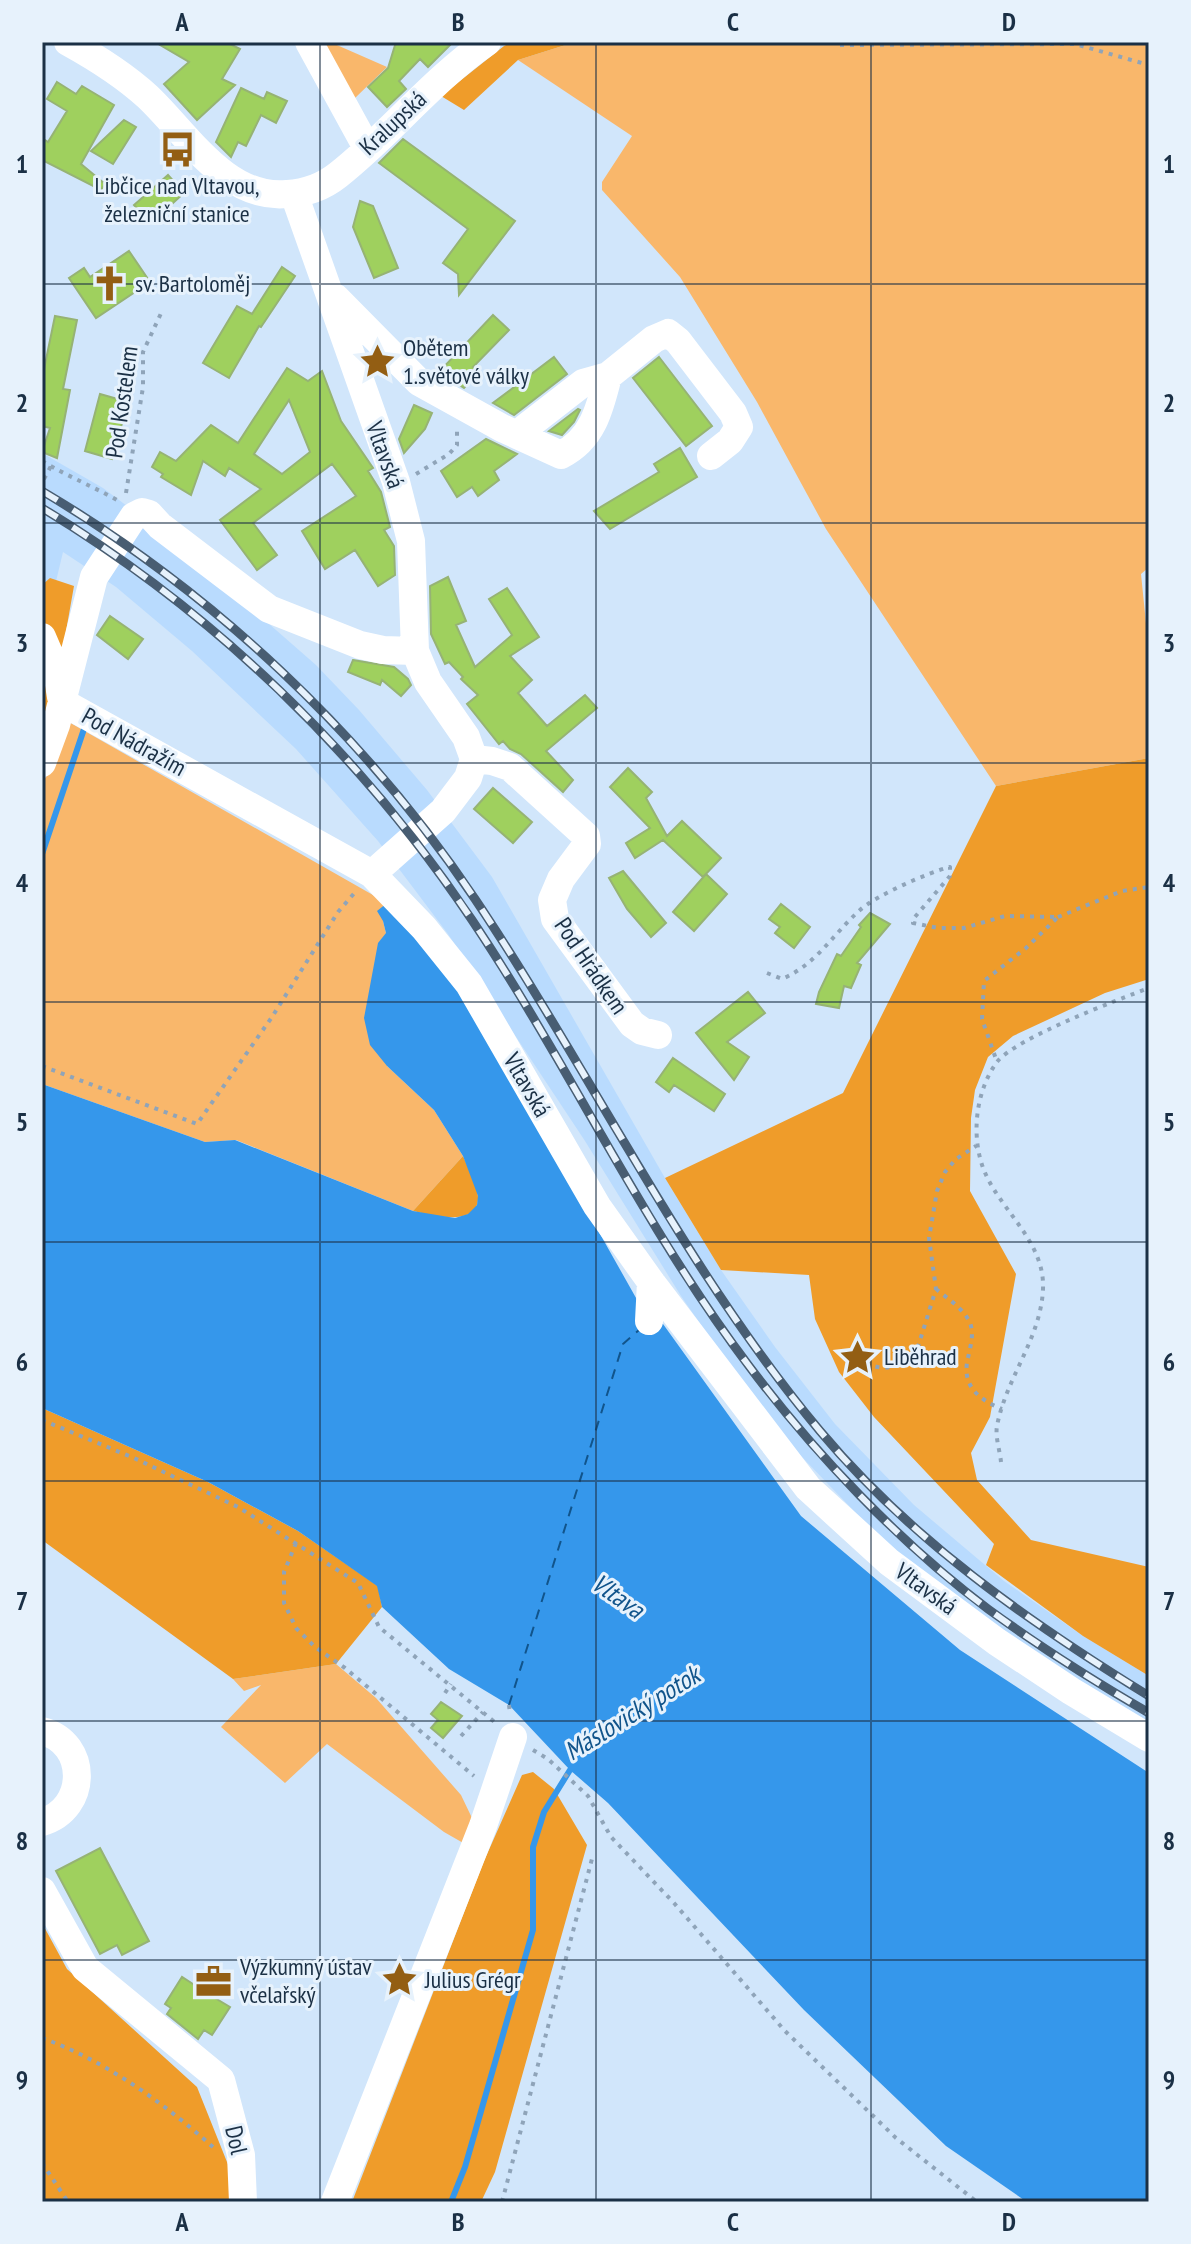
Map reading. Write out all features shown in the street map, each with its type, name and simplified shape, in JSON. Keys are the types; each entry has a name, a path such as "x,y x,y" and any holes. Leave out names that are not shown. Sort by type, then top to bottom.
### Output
{"street":[{"path":"68,42 121,75 228,176 258,192 294,194"},
{"path":"309,42 367,148"},
{"name":"Kralupská","path":"294,194 308,191 336,176 445,74 487,42"},
{"name":"Vltavská","path":"294,194 396,482 411,541 415,651 428,682 466,737 474,759"},
{"name":"Vltavská","path":"330,291 419,382 521,436"},
{"path":"608,376 598,418 574,448 561,455 521,436 525,428 583,383 608,376 654,339 668,333 678,341 733,413 739,427 730,441 711,456"},
{"name":"Pod Nádražím","path":"372,874 62,702 94,577 134,516 142,512 149,514 160,526 264,607 360,645 383,650 415,651"},
{"path":"42,637 57,672 62,702 42,763"},
{"path":"372,874 443,811 468,778 474,759"},
{"name":"Pod Hrádkem","path":"474,759 510,767 586,836 587,844 561,879 552,900 555,919 632,1024 642,1031 658,1035"},
{"name":"Vltavská","path":"372,874 424,928 469,984 597,1206 808,1488 889,1562 985,1633 1071,1691 1149,1738"},
{"path":"649,1321 651,1282"},
{"path":"42,1731 61,1740 72,1752 78,1779 69,1805 59,1815 42,1822"},
{"path":"335,2202 513,1737"},
{"name":"Dol","path":"42,1891 85,1968 221,2080 241,2155 243,2189"}],"path":[{"path":"840,45 1075,44 1149,65"},
{"name":"Pod Kostelem","path":"51,466 124,504 143,387 143,352 163,309"},
{"path":"396,482 449,454 457,445 459,433 455,425"},
{"path":"42,461 51,466 44,479"},
{"path":"767,973 782,979 790,976 826,948 862,908 918,878 950,867 950,876 913,923 938,928 964,928 1005,916 1058,917"},
{"path":"42,1066 197,1124 272,1017 338,912 372,874"},
{"path":"997,1062 982,1019 984,981 1026,948 1058,917 1122,891 1149,887"},
{"path":"1001,1462 996,1430 1037,1323 1043,1289 1041,1267 1031,1244 987,1178 976,1146 978,1102 997,1062 1015,1047 1149,988"},
{"path":"858,1357 864,1363 893,1368 911,1359 917,1350 936,1289 929,1238 937,1191 945,1172 956,1159 976,1146"},
{"path":"936,1289 952,1301 971,1326 966,1367 968,1381 978,1397 1002,1409"},
{"path":"42,1420 134,1458 238,1507 358,1583 379,1627 475,1705"},
{"path":"296,1543 284,1572 284,1603 296,1628 315,1647 345,1668 494,1793"},
{"path":"445,1693 451,1684"},
{"path":"461,1736 483,1712"},
{"path":"548,1759 588,1796 611,1837 674,1903 785,2031 896,2138 977,2202"},
{"path":"502,2202 593,1855"},
{"path":"42,2038 67,2047 116,2074 187,2123 243,2189"},
{"path":"42,2163 68,2202"}],"shaded area":[{"path":"320,42 330,42 387,67 354,99"},
{"path":"513,42 575,42 518,60 464,110 441,96 504,46"},
{"path":"575,42 1149,42 1149,567 1141,574 1149,653 1149,758 996,786 826,529 757,402 680,277 602,190 602,182 632,136 518,60"},
{"path":"42,453 103,488 179,545 316,665 359,710 427,790 492,877 665,1178 721,1270 775,1347 835,1424 914,1505 1004,1581 1083,1636 1149,1676 1149,1732 1057,1676 882,1540 800,1455 736,1376 681,1296 585,1141 448,934 378,841 296,749 192,651 116,587 63,552 42,640"},
{"path":"50,578 74,586 54,699 42,744 42,585"},
{"path":"67,721 387,903 383,921 386,933 387,1066 434,1110 463,1156 413,1211 236,1140 205,1142 42,1084 42,783 50,771"},
{"path":"1149,758 1149,979 1105,993 1013,1036 988,1057 975,1090 971,1118 970,1191 1016,1274 990,1417 971,1453 977,1480 1031,1540 1149,1567 1149,1676 1083,1636 986,1565 994,1544 874,1417 839,1372 815,1319 809,1275 721,1270 665,1178 843,1093 996,786"},
{"path":"463,1156 478,1192 476,1207 471,1213 452,1217 413,1211"},
{"path":"42,1408 208,1482 298,1531 378,1586 382,1607 336,1664 233,1679 42,1540"},
{"path":"336,1664 376,1698 461,1795 472,1818 465,1844 444,1832 327,1744 285,1783 221,1727 261,1685 244,1691 233,1679"},
{"path":"533,1772 554,1789 587,1845 495,2172 481,2202 352,2202 484,1861 522,1775"},
{"path":"42,1923 67,1969 197,2087 229,2167 231,2202 42,2202"}],"water":[{"name":"Vltava","path":"387,903 470,1003 649,1321 663,1324 801,1516 960,1650 1149,1773 1149,2202 1027,2202 946,2146 804,2010 608,1803 570,1770 509,1705 449,1669 382,1607 377,1586 298,1531 208,1482 42,1408 42,1084 205,1142 235,1140 413,1211 455,1218 468,1214 477,1205 478,1196 463,1156 434,1110 387,1066 370,1045 364,1018 378,943 386,933 377,911"}],"building":[{"path":"155,42 226,42 240,49 222,79 235,85 197,120 164,84 189,62"},
{"path":"396,42 453,42 428,67 420,59 399,81 406,89 387,107 368,87 388,68"},
{"path":"57,82 76,94 82,86 114,105 81,164 105,184 101,190 42,160 42,138 48,142 67,111 47,99"},
{"path":"241,88 264,99 267,92 287,101 276,123 261,115 246,146 238,142 231,157 216,142"},
{"path":"124,120 136,127 113,164 91,151"},
{"path":"403,139 515,221 459,295 458,274 443,263 468,229 379,163"},
{"path":"168,175 184,193 151,223 134,205"},
{"path":"360,201 373,206 398,268 374,278 353,227"},
{"name":"sv. Bartoloměj","path":"129,251 150,282 96,318 69,278 84,268 90,277"},
{"path":"282,267 295,276 259,326 229,378 203,363 237,306 252,314"},
{"path":"493,315 509,330 473,367 478,372 464,388 439,372"},
{"path":"55,316 77,320 63,389 70,390 57,458 42,452 50,428 42,426 42,379"},
{"path":"554,357 567,374 514,415 493,403"},
{"path":"659,357 712,426 686,446 633,378"},
{"path":"287,368 308,381 322,371 341,421 373,468 368,471 381,492 390,527 384,530 394,546 395,575 378,586 355,550 325,569 302,531 356,496 332,464 253,523 277,555 257,570 220,520 261,489 229,468 225,476 203,461 191,495 161,477 163,474 152,467 160,452 176,461 211,425 238,443","holes":["289,400 310,452 282,474 254,454"]},
{"path":"100,394 128,402 112,459 85,451"},
{"path":"414,405 432,413 425,429 404,453 399,439"},
{"path":"578,409 574,422 562,435 549,431"},
{"path":"486,439 517,454 494,471 499,480 478,496 472,487 457,497 441,471"},
{"path":"680,448 697,477 610,529 594,511 659,472 654,464"},
{"path":"448,577 466,621 456,625 475,667 512,635 489,599 507,588 539,637 510,656 532,680 518,693 547,726 585,695 597,708 546,751 573,780 563,792 521,754 503,741 499,744 467,704 478,695 449,662 445,664 431,634 430,586"},
{"path":"110,616 143,639 128,659 97,635"},
{"path":"353,660 394,667 411,685 401,696 382,680 380,685 348,672"},
{"path":"628,768 652,792 646,798 667,836 682,821 721,858 703,877 663,840 635,858 626,843 650,828 610,787"},
{"path":"493,788 532,822 513,843 474,809"},
{"path":"623,871 666,923 651,937 627,909 609,878"},
{"path":"706,874 727,894 694,931 673,912"},
{"path":"781,904 810,927 794,948 775,933 780,927 769,919"},
{"path":"870,913 890,924 857,963 861,965 851,988 844,986 839,1008 816,1004 837,954 841,956 861,927 859,925"},
{"path":"748,992 765,1013 727,1042 749,1057 734,1080 696,1033"},
{"path":"673,1058 725,1094 714,1111 674,1085 669,1092 656,1082"},
{"path":"441,1702 462,1716 443,1738 431,1728 438,1720 431,1714"},
{"path":"100,1848 149,1941 122,1955 117,1945 100,1954 56,1871"},
{"path":"204,1974 223,1986 215,1998 230,2007 212,2035 204,2030 198,2039 167,2014 171,2008 165,2004 182,1977 196,1986"}],"waterway":[{"path":"42,854 84,729"},
{"name":"Máslovický potok","path":"451,2202 465,2167 533,1930 533,1847 544,1812 570,1770 576,1767"}],"ferry route":[{"path":"509,1705 623,1344 639,1330"}],"railway":[{"path":"42,491 166,574 225,621 281,671 385,780 432,838 475,899 725,1303 771,1368 855,1471 932,1543 974,1577 1060,1639 1149,1696"},
{"path":"42,508 166,593 224,640 280,690 382,800 472,920 541,1031 640,1202 711,1313 775,1399 830,1464 923,1556 988,1609 1067,1663 1149,1713"}],"place":[{"name":"Libčice nad Vltavou, železniční stanice","path":"177,149"},
{"name":"sv. Bartoloměj","path":"109,284"},
{"name":"Obětem 1.světové války","path":"377,362"},
{"name":"Liběhrad","path":"858,1357"},
{"name":"Julius Grégr","path":"399,1980"},
{"name":"Výzkumný ústav včelařský","path":"214,1981"}]}
